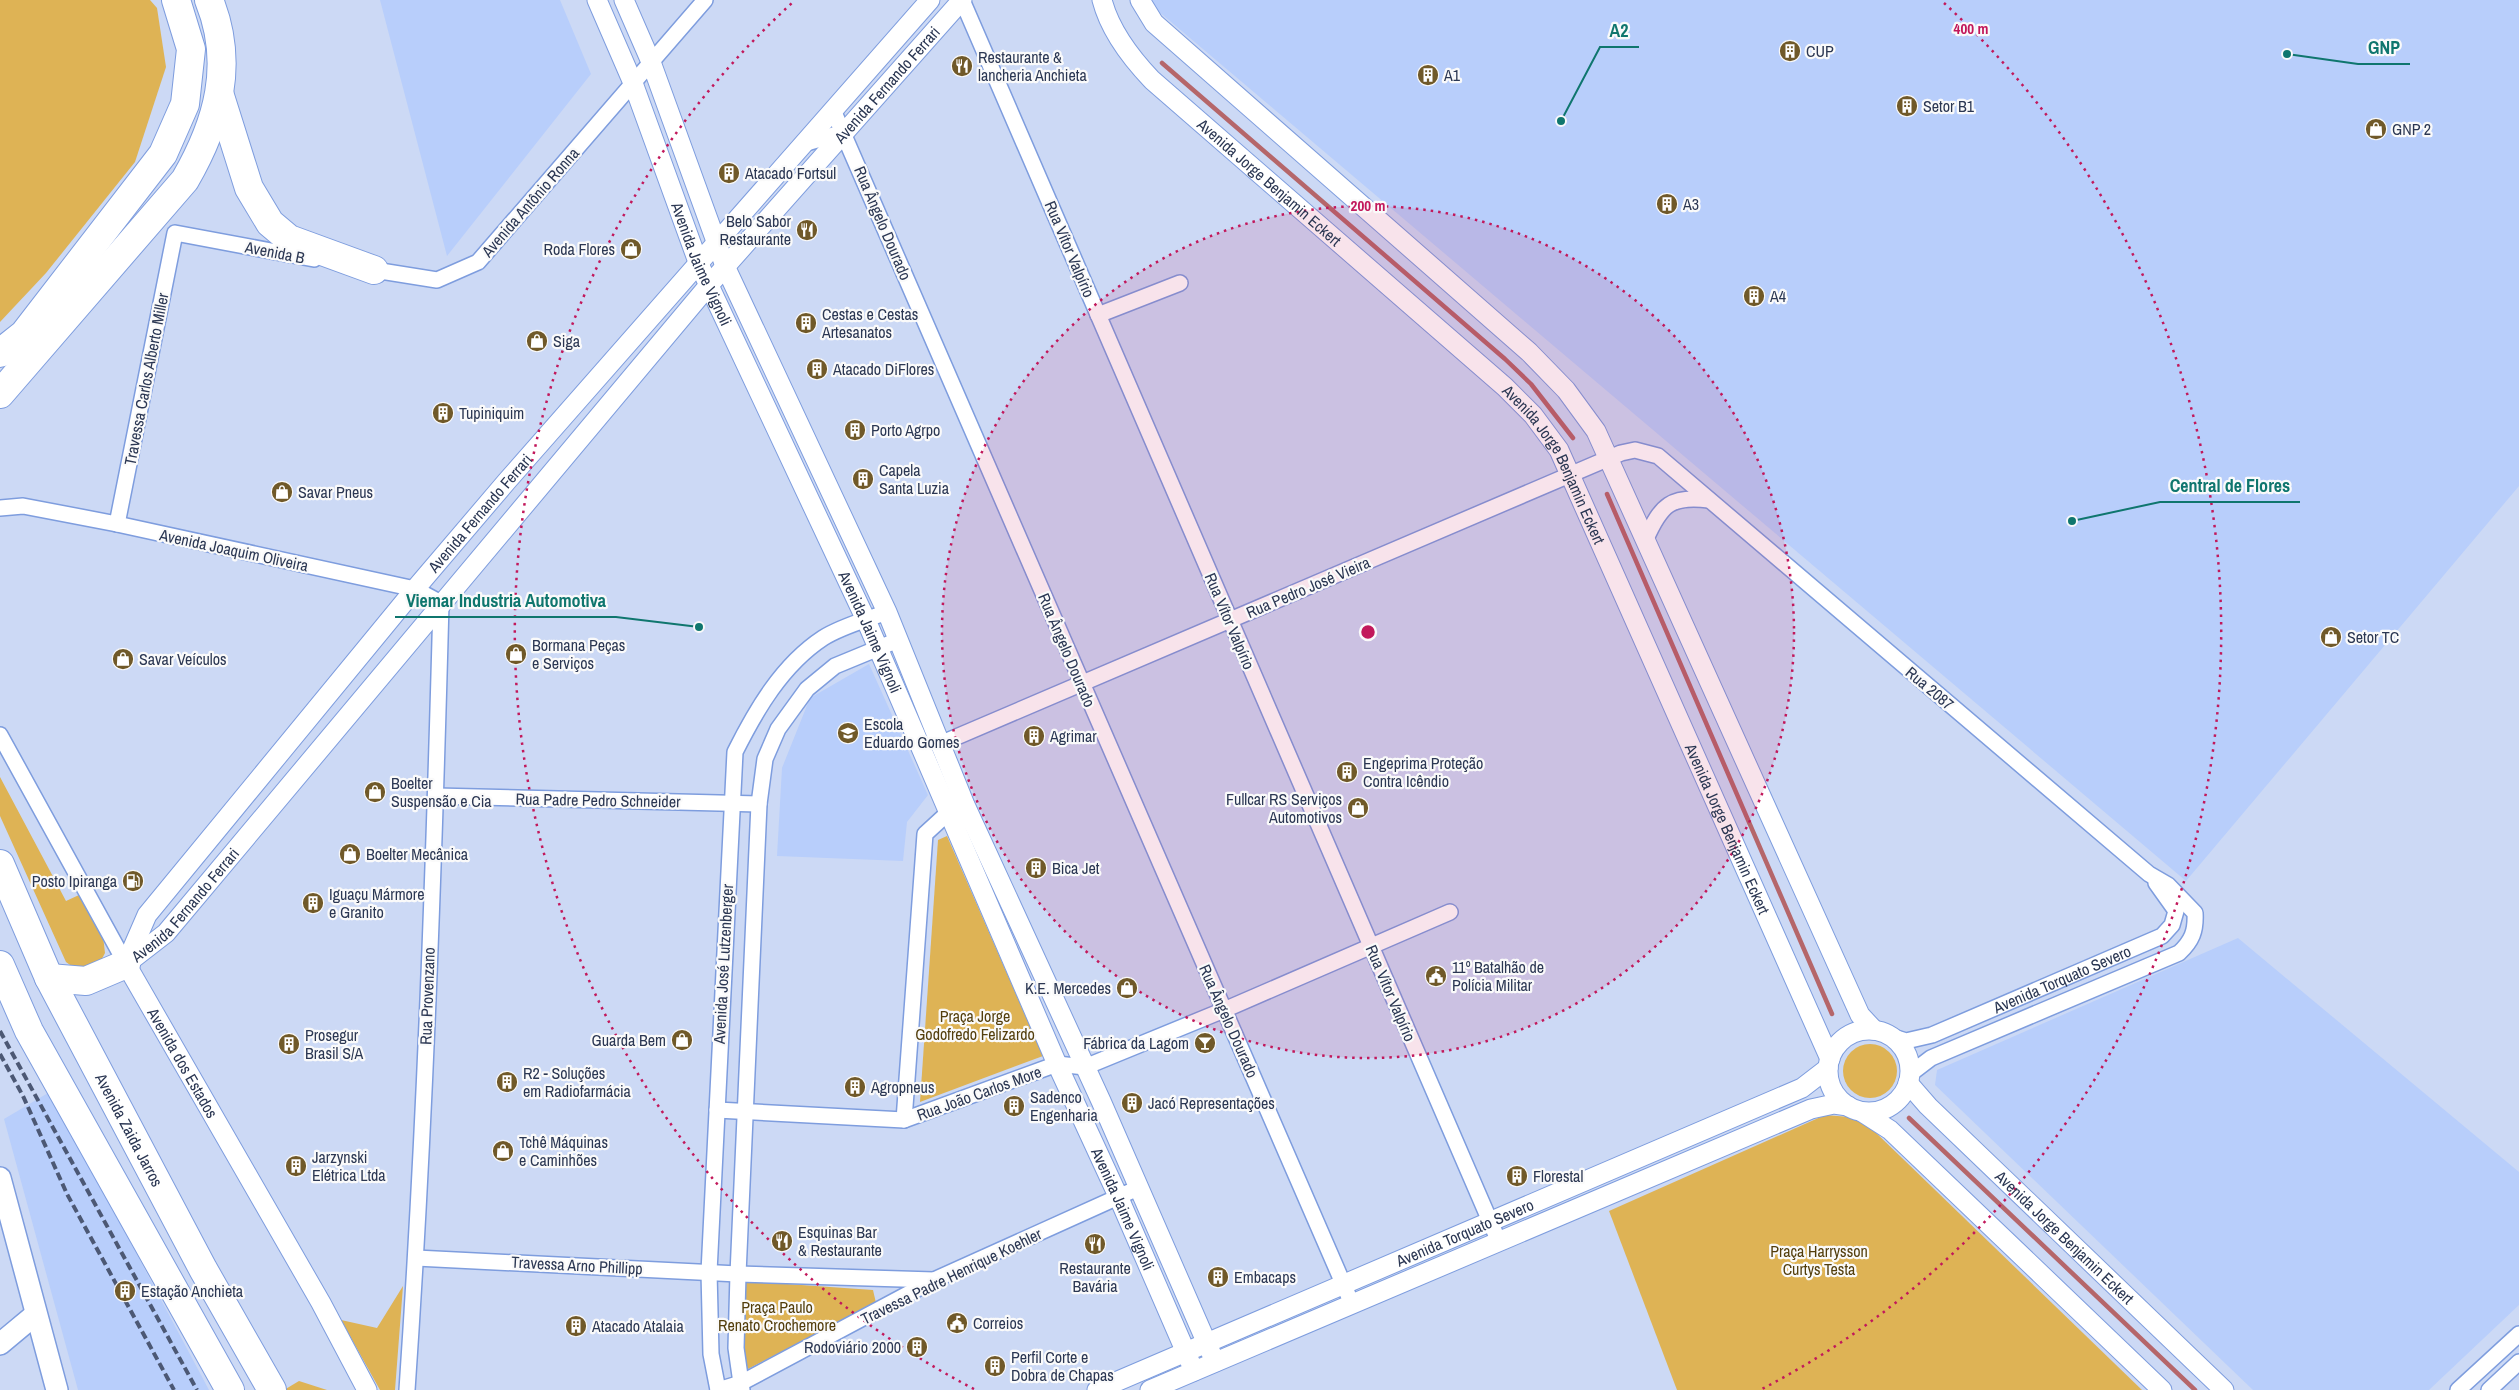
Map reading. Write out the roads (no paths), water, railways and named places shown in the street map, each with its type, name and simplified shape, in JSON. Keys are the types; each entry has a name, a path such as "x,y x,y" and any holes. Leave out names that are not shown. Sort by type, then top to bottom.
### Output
{"highway":[{"path":"0,353 24,334 163,154 184,104 191,49 176,0"},
{"path":"209,0 219,44 220,96 249,188 270,223 289,239 374,270"},
{"path":"0,394 184,180 206,139 220,96"},
{"name":"Avenida Zaida Jarros","path":"0,864 49,978 203,1269 272,1390"},
{"path":"49,978 86,981 126,964"},
{"path":"0,966 30,1031"},
{"path":"0,978 230,1390"}],"main road":[{"path":"0,1178 5,1217 36,1314 57,1390"},
{"path":"0,1344 36,1314"}],"street":[{"name":"Avenida Jaime Vignoli","path":"597,0 633,83 698,262 878,648 1085,1067 1215,1362"},
{"name":"Avenida Jaime Vignoli","path":"624,0 651,62 725,266 887,612 940,744 957,809 1057,1064 1118,1196 1194,1371"},
{"name":"Avenida Antônio Ronna","path":"374,270 437,280 478,262 705,0"},
{"name":"Avenida Fernando Ferrari","path":"126,964 147,915 415,589 698,262 930,0"},
{"name":"Avenida Fernando Ferrari","path":"126,964 166,933 441,602 725,266 962,0"},
{"name":"Rua Vítor Valpírio","path":"962,0 1499,1242"},
{"name":"Avenida Jorge Benjamin Eckert","path":"1102,0 1105,10 1127,53 1152,80 1505,387 1533,416 1559,450 1572,474 1829,1063"},
{"path":"1140,0 1154,23 1529,352 1566,390 1616,456 1646,539 1860,1015 1906,1052 1909,1078 1895,1102 1879,1110 1855,1109"},
{"name":"Rua Ângelo Dourado","path":"833,110 1352,1304"},
{"path":"799,148 804,143 844,132"},
{"name":"Avenida B","path":"175,233 374,270"},
{"name":"Travessa Carlos Alberto Miller","path":"117,524 175,233"},
{"path":"1098,315 1180,282"},
{"name":"Rua 2087","path":"1616,456 1635,450 1658,456 2149,874 2168,885 2196,913 2196,929 2190,943 2179,953"},
{"name":"Rua Pedro José Vieira","path":"940,744 1616,456"},
{"path":"507,481 528,500"},
{"path":"1646,539 1655,519 1665,506 1686,497 1709,500"},
{"name":"Avenida Joaquim Oliveira","path":"0,508 23,506 117,524 415,589 441,602"},
{"name":"Rua Provenzano","path":"407,1390 416,1258 436,796 441,602"},
{"name":"Avenida José Lutzenberger","path":"718,1390 711,1354 709,1272 735,752 754,712 788,668 823,638 887,612"},
{"name":"Avenida José Lutzenberger","path":"742,1387 736,1348 738,1274 759,804 765,759 778,729 806,689 835,666 898,640"},
{"name":"Avenida dos Estados","path":"0,735 126,964 321,1303 367,1390"},
{"name":"Rua Padre Pedro Schneider","path":"436,796 759,804"},
{"path":"904,1120 925,834 957,809"},
{"name":"Avenida Torquato Severo","path":"1882,1033 1906,1041 1932,1035 2162,936 2172,925 2176,911 2149,874"},
{"name":"Rua João Carlos More","path":"717,1110 904,1120 1057,1064 1085,1067 1224,1010 1450,912"},
{"name":"Avenida Torquato Severo","path":"1909,1078 1931,1058 2179,953"},
{"path":"1882,1033 1860,1031 1847,1036 1836,1046 1829,1063 1832,1090 1855,1109 1890,1130 2162,1390"},
{"name":"Avenida Torquato Severo","path":"1097,1390 1802,1088 1829,1063"},
{"name":"Avenida Jorge Benjamin Eckert","path":"1909,1078 1928,1106 2224,1390"},
{"name":"Avenida Torquato Severo","path":"1150,1390 1811,1109 1834,1104 1855,1109"},
{"name":"Travessa Padre Henrique Koehler","path":"718,1390 742,1387 934,1280 1138,1188"},
{"name":"Travessa Arno Phillipp","path":"416,1258 738,1274"},
{"path":"738,1274 934,1280"},
{"path":"2458,1390 2519,1334"},
{"path":"2489,1390 2519,1362"}],"waterway":[{"path":"1162,63 1505,359 1531,384 1573,438"},
{"path":"1607,494 1832,1014"},
{"path":"1909,1118 2195,1390"}],"railway":[{"path":"0,1031 197,1390"},
{"path":"0,1054 23,1096 67,1194 174,1390"}],"place":[{"name":"CUP","path":"1790,51"},
{"name":"GNP","path":"2287,54"},
{"name":"Restaurante & lancheria Anchieta","path":"962,66"},
{"name":"A1","path":"1428,75"},
{"name":"Setor B1","path":"1907,106"},
{"name":"A2","path":"1561,121"},
{"name":"GNP 2","path":"2376,129"},
{"name":"Atacado Fortsul","path":"729,173"},
{"name":"A3","path":"1667,204"},
{"name":"Belo Sabor Restaurante","path":"807,230"},
{"name":"Roda Flores","path":"631,249"},
{"name":"A4","path":"1754,296"},
{"name":"Cestas e Cestas Artesanatos","path":"806,323"},
{"name":"Siga","path":"537,341"},
{"name":"Atacado DiFlores","path":"817,369"},
{"name":"Tupiniquim","path":"443,413"},
{"name":"Porto Agrpo","path":"855,430"},
{"name":"Capela Santa Luzia","path":"863,479"},
{"name":"Savar Pneus","path":"282,492"},
{"name":"Central de Flores","path":"2072,521"},
{"name":"Viemar Industria Automotiva","path":"699,627"},
{"name":"Setor TC","path":"2331,637"},
{"name":"Bormana Peças e Serviços","path":"516,654"},
{"name":"Savar Veículos","path":"123,659"},
{"name":"Escola Eduardo Gomes","path":"848,733"},
{"name":"Agrimar","path":"1034,736"},
{"name":"Engeprima Proteção Contra Icêndio","path":"1347,772"},
{"name":"Boelter Suspensão e Cia","path":"375,792"},
{"name":"Fullcar RS Serviços Automotivos","path":"1358,808"},
{"name":"Boelter Mecânica","path":"350,854"},
{"name":"Bica Jet","path":"1036,868"},
{"name":"Posto Ipiranga","path":"133,881"},
{"name":"Iguaçu Mármore e Granito","path":"313,903"},
{"name":"11º Batalhão de Polícia Militar","path":"1436,976"},
{"name":"K.E. Mercedes","path":"1127,988"},
{"name":"Guarda Bem","path":"682,1040"},
{"name":"Fábrica da Lagom","path":"1205,1043"},
{"name":"Prosegur Brasil S/A","path":"289,1044"},
{"name":"R2 - Soluções em Radiofarmácia","path":"507,1082"},
{"name":"Agropneus","path":"855,1087"},
{"name":"Jacó Representações","path":"1132,1103"},
{"name":"Sadenco Engenharia","path":"1014,1106"},
{"name":"Tchê Máquinas e Caminhões","path":"503,1151"},
{"name":"Jarzynski Elétrica Ltda","path":"296,1166"},
{"name":"Florestal","path":"1517,1176"},
{"name":"Esquinas Bar & Restaurante","path":"782,1241"},
{"name":"Restaurante Bavária","path":"1095,1244"},
{"name":"Embacaps","path":"1218,1277"},
{"name":"Estação Anchieta","path":"125,1291"},
{"name":"Correios","path":"957,1323"},
{"name":"Atacado Atalaia","path":"576,1326"},
{"name":"Rodoviário 2000","path":"917,1347"},
{"name":"Perfil Corte e Dobra de Chapas","path":"995,1366"}],"park label":[{"name":"Praça Jorge Godofredo Felizardo","path":"975,1025"},
{"name":"Praça Harrysson Curtys Testa","path":"1819,1260"},
{"name":"Praça Paulo Renato Crochemore","path":"777,1316"}]}
